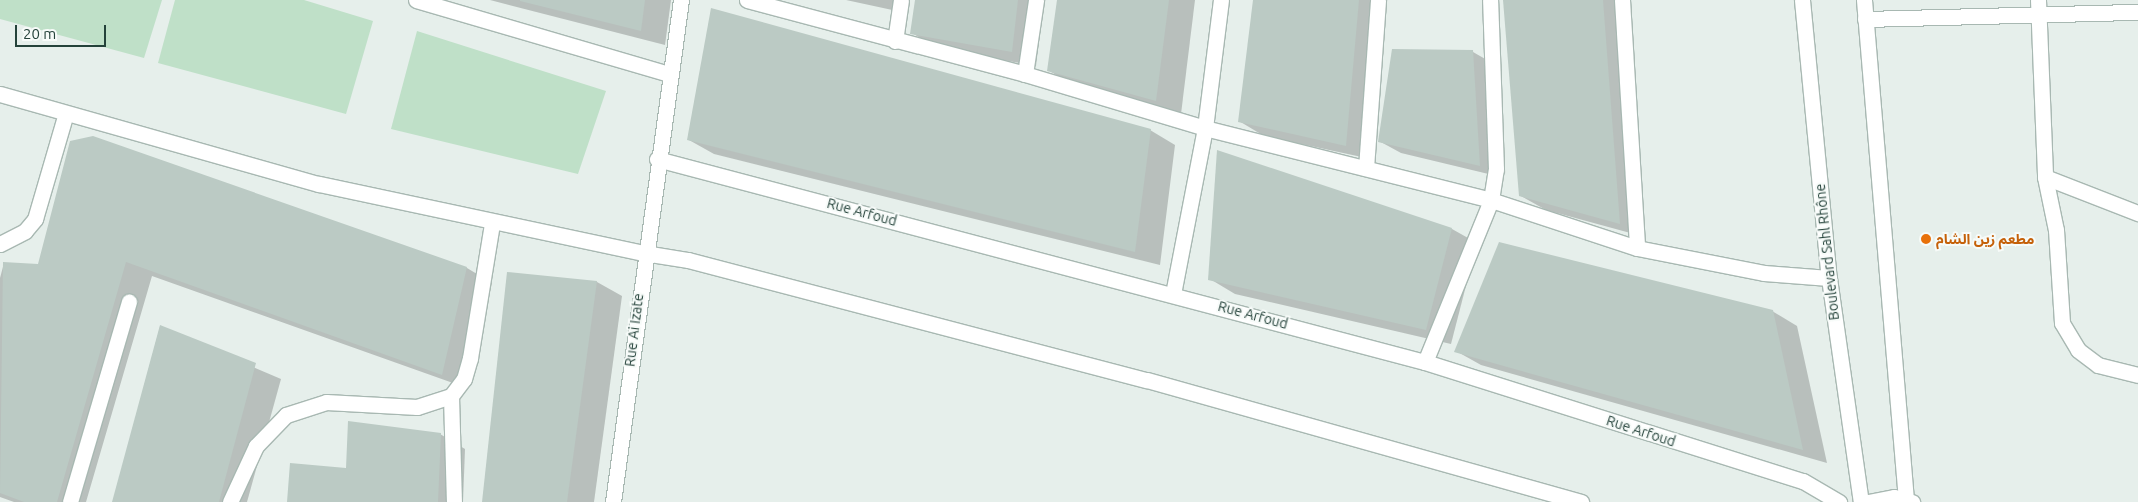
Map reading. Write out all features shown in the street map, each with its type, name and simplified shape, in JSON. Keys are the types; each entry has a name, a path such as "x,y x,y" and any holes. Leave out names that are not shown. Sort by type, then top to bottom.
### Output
{"street":[{"path":"416,0 669,74"},
{"name":"Rue Ai Izate","path":"613,502 644,253 680,0"},
{"path":"747,0 1025,74 1205,128 1491,200 1637,248 1764,273 1828,278"},
{"path":"896,41 901,0"},
{"path":"1025,74 1036,0"},
{"path":"1173,294 1205,128 1221,0"},
{"path":"1366,168 1378,0"},
{"path":"1425,362 1491,200 1496,169 1490,0"},
{"path":"1622,0 1637,248"},
{"name":"Boulevard Sahl Rhône","path":"1802,0 1828,278 1861,502"},
{"path":"1864,0 1909,501 1868,502"},
{"path":"1865,18 2038,6 2138,12"},
{"path":"2038,6 2045,177 2056,230 2062,323 2069,339 2098,365 2138,375"},
{"path":"0,94 319,184 492,224 688,260 1147,380 1581,502"},
{"path":"0,244 25,231 35,219 66,112"},
{"name":"Rue Arfoud","path":"657,159 1425,362 1803,480 1839,502"},
{"path":"2045,177 2138,214"},
{"path":"230,502 256,446 286,415 326,402 417,407 451,396 464,379 470,358 492,224"},
{"path":"70,502 129,302"},
{"path":"451,396 454,502"}],"green space":[{"path":"0,0 162,0 144,58 0,19"},
{"path":"175,0 304,0 373,21 346,114 158,63"},
{"path":"417,31 606,91 578,174 391,129"}],"building":[{"path":"520,0 645,0 641,31"},
{"path":"915,0 1018,0 1012,52 910,34"},
{"path":"1057,0 1169,0 1156,101 1047,71"},
{"path":"1253,0 1359,0 1346,146 1238,122"},
{"path":"1503,0 1603,0 1620,224 1519,196"},
{"path":"711,8 1151,129 1135,252 687,140"},
{"path":"1392,49 1473,50 1480,166 1378,142"},
{"path":"93,136 467,267 442,375 126,262 57,502 24,502 0,493 3,262 38,264 70,141"},
{"path":"1217,150 1452,228 1426,330 1208,280"},
{"path":"1499,242 1773,310 1803,450 1454,352"},
{"path":"507,272 597,281 567,502 482,502"},
{"path":"160,325 256,363 219,502 112,502"},
{"path":"348,421 441,433 438,502 287,502 290,463 346,468"}],"place":[{"name":"مطعم زين الشام","path":"1926,239"}]}
